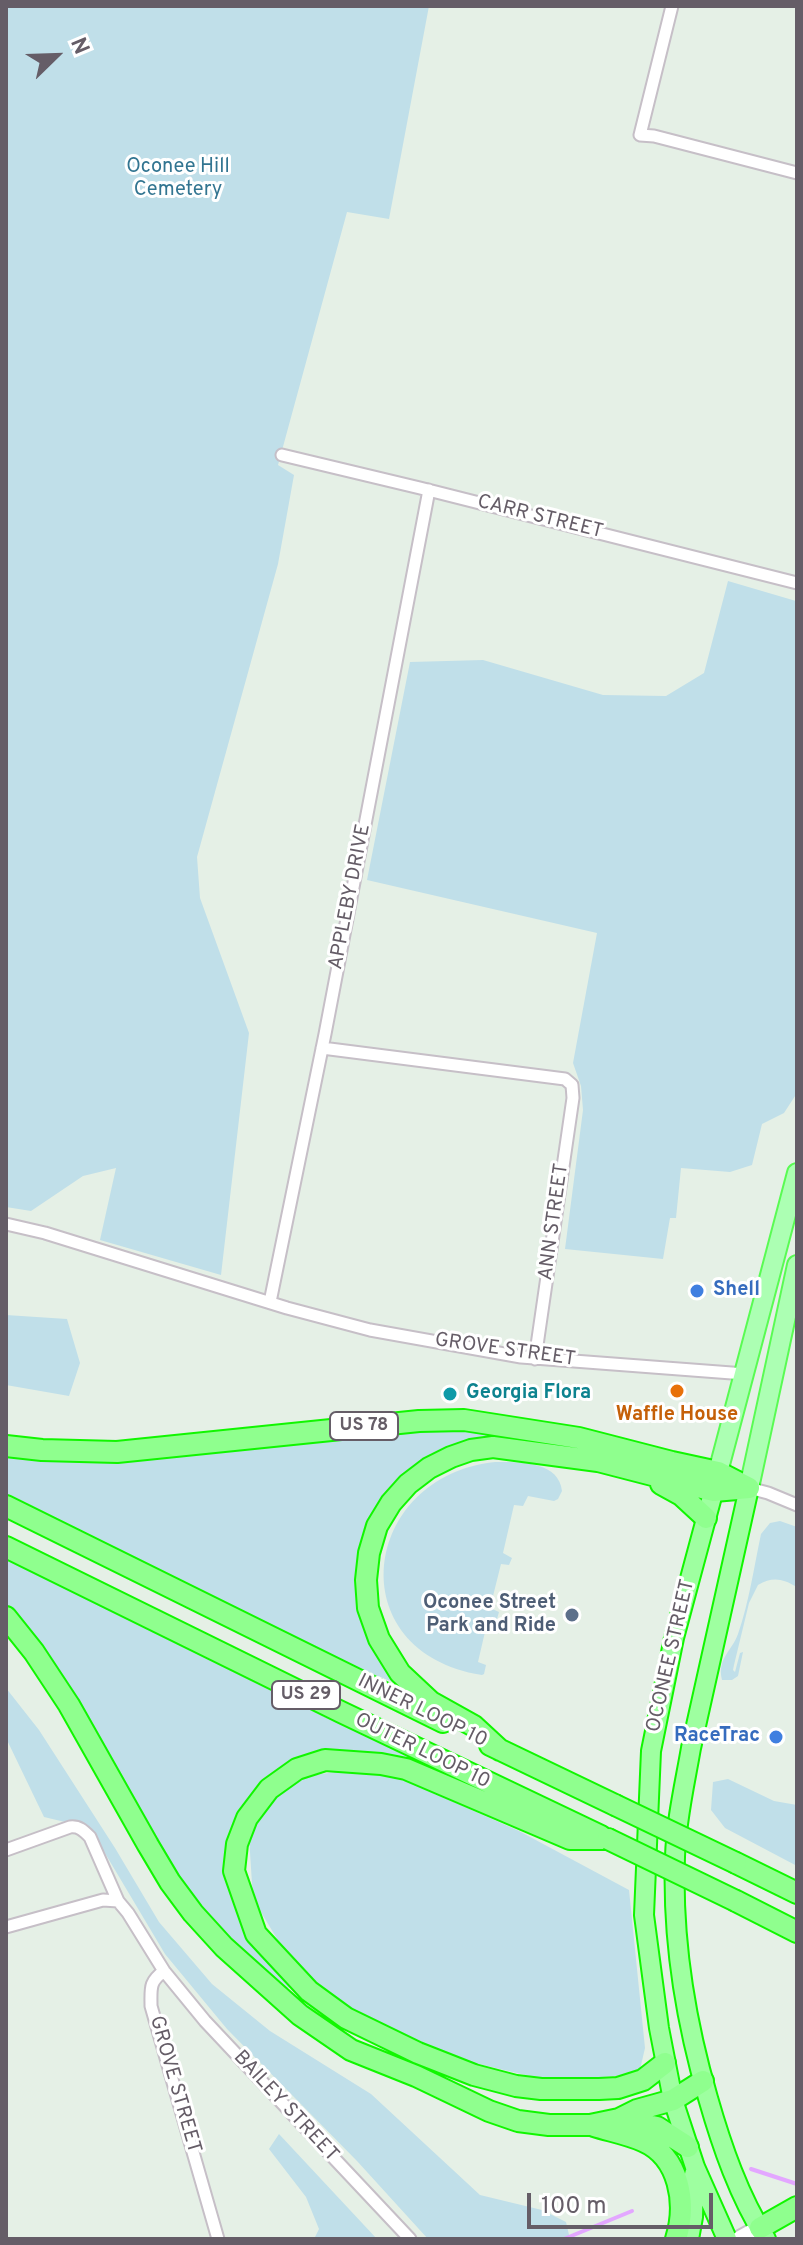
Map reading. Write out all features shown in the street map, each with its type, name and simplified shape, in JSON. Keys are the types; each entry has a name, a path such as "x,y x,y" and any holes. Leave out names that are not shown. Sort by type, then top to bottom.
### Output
{"highway":[{"name":"US 78","path":"6,1446 117,1452 419,1421 464,1420 579,1438 672,1462 716,1481 749,1488"},
{"path":"500,1750 474,1726 431,1702 410,1683 400,1673 379,1639 368,1608 366,1580 369,1553 377,1526 391,1503 408,1484 429,1468 471,1450 493,1447 598,1461 644,1474 716,1481"},
{"path":"644,1474 681,1495 706,1518"},
{"name":"OCONEE STREET","path":"691,2157 665,2063 644,1915 651,1751 674,1638 716,1481"},
{"name":"OCONEE STREET","path":"749,1488 691,1748 675,1854 676,1935 685,2009 703,2081 726,2155 763,2234"},
{"name":"INNER LOOP 10","path":"6,1506 797,1893"},
{"name":"OUTER LOOP 10","path":"6,1547 797,1932"},
{"path":"6,1617 69,1705 148,1845 193,1913 224,1947 300,2015 351,2050 416,2076 489,2111 518,2121 549,2125 590,2125 619,2119 637,2110 673,2100 703,2081"},
{"path":"608,1839 570,1839 406,1769 325,1760 297,1769 269,1789 247,1818 237,1844 234,1871 256,1934 309,1991 346,2018 418,2053 474,2075 541,2089 618,2088 643,2080 665,2063"},
{"path":"619,2119 657,2127 691,2157 727,2239"},
{"path":"590,2125 645,2142 669,2162 682,2200 681,2225 676,2239"},
{"path":"689,2239 694,2204 691,2157"},
{"path":"763,2234 797,2207"}],"main road":[{"name":"OCONEE STREET","path":"716,1481 797,1173"},
{"name":"OCONEE STREET","path":"749,1488 797,1265"},
{"path":"740,2239 763,2234"}],"street":[{"path":"672,6 640,135 797,173"},
{"name":"CARR STREET","path":"282,455 797,583"},
{"name":"APPLEBY DRIVE","path":"270,1302 429,490"},
{"name":"ANN STREET","path":"322,1048 565,1079 572,1085 573,1098 535,1359"},
{"name":"GROVE STREET","path":"6,1224 370,1330 535,1359 745,1374"},
{"path":"749,1488 797,1505"},
{"path":"6,1850 70,1827 78,1827 90,1837 118,1901 164,1971"},
{"path":"6,1927 103,1900 118,1901"},
{"name":"GROVE STREET","path":"164,1971 154,1978 151,2006 218,2239"},
{"name":"BAILEY STREET","path":"164,1971 215,2033 410,2239"}],"green space":[{"name":"Oconee Hill Cemetery","path":"6,6 429,6 389,219 347,212 278,465 294,475 278,564 197,857 200,898 249,1033 221,1275 100,1240 116,1168 83,1176 31,1211 6,1207"},
{"path":"728,581 796,601 797,606 797,1093 784,1113 762,1124 752,1165 730,1172 681,1168 676,1218 670,1218 663,1259 565,1249 583,1110 581,1086 573,1063 597,933 367,880 410,662 483,660 603,695 666,696 704,673"},
{"path":"6,1315 67,1319 80,1363 69,1396 6,1385"},
{"path":"421,1426 502,1431 502,1440 418,1465 358,1587 395,1678 393,1682 354,1667 6,1498 6,1455"},
{"path":"495,1462 526,1463 546,1469 554,1474 562,1491 554,1501 528,1496 523,1506 514,1505 503,1553 512,1558 509,1565 501,1564 490,1608 499,1612 497,1619 488,1619 478,1662 486,1665 482,1675 436,1660 404,1634 388,1601 384,1565 394,1529 416,1498 450,1474"},
{"path":"780,1521 797,1527 797,1587 778,1580 768,1580 758,1585 749,1603 734,1665 735,1672 740,1653 743,1652 738,1676 732,1680 722,1680 723,1660 738,1634 761,1534 770,1523"},
{"path":"6,1559 430,1766 429,1773 360,1752 326,1753 290,1763 227,1872 292,1984 285,1992 211,1923 183,1887 29,1631 6,1607"},
{"path":"6,1688 39,1730 159,1922 212,1984 270,2031 371,2094 480,2195 542,2210 566,2222 570,2239 428,2239 357,2161 227,2029 165,1954 90,1828 44,1817 6,1738"},
{"path":"355,1769 400,1778 519,1831 629,1890 645,2048 639,2074 579,2079 534,2077 453,2058 340,2005 285,1952 253,1899 249,1837 274,1797 308,1776"},
{"path":"728,1779 774,1801 797,1805 797,1866 725,1828 711,1810 713,1782"},
{"path":"279,2134 377,2239 314,2239 319,2229 306,2197 269,2149"}],"waterway":[{"path":"751,2169 797,2184"},
{"path":"564,2239 632,2211"}],"place":[{"name":"Shell","path":"697,1291"},
{"name":"Waffle House","path":"677,1391"},
{"name":"Georgia Flora","path":"450,1394"},
{"name":"Oconee Street Park and Ride","path":"572,1615"},
{"name":"RaceTrac","path":"776,1737"}]}
